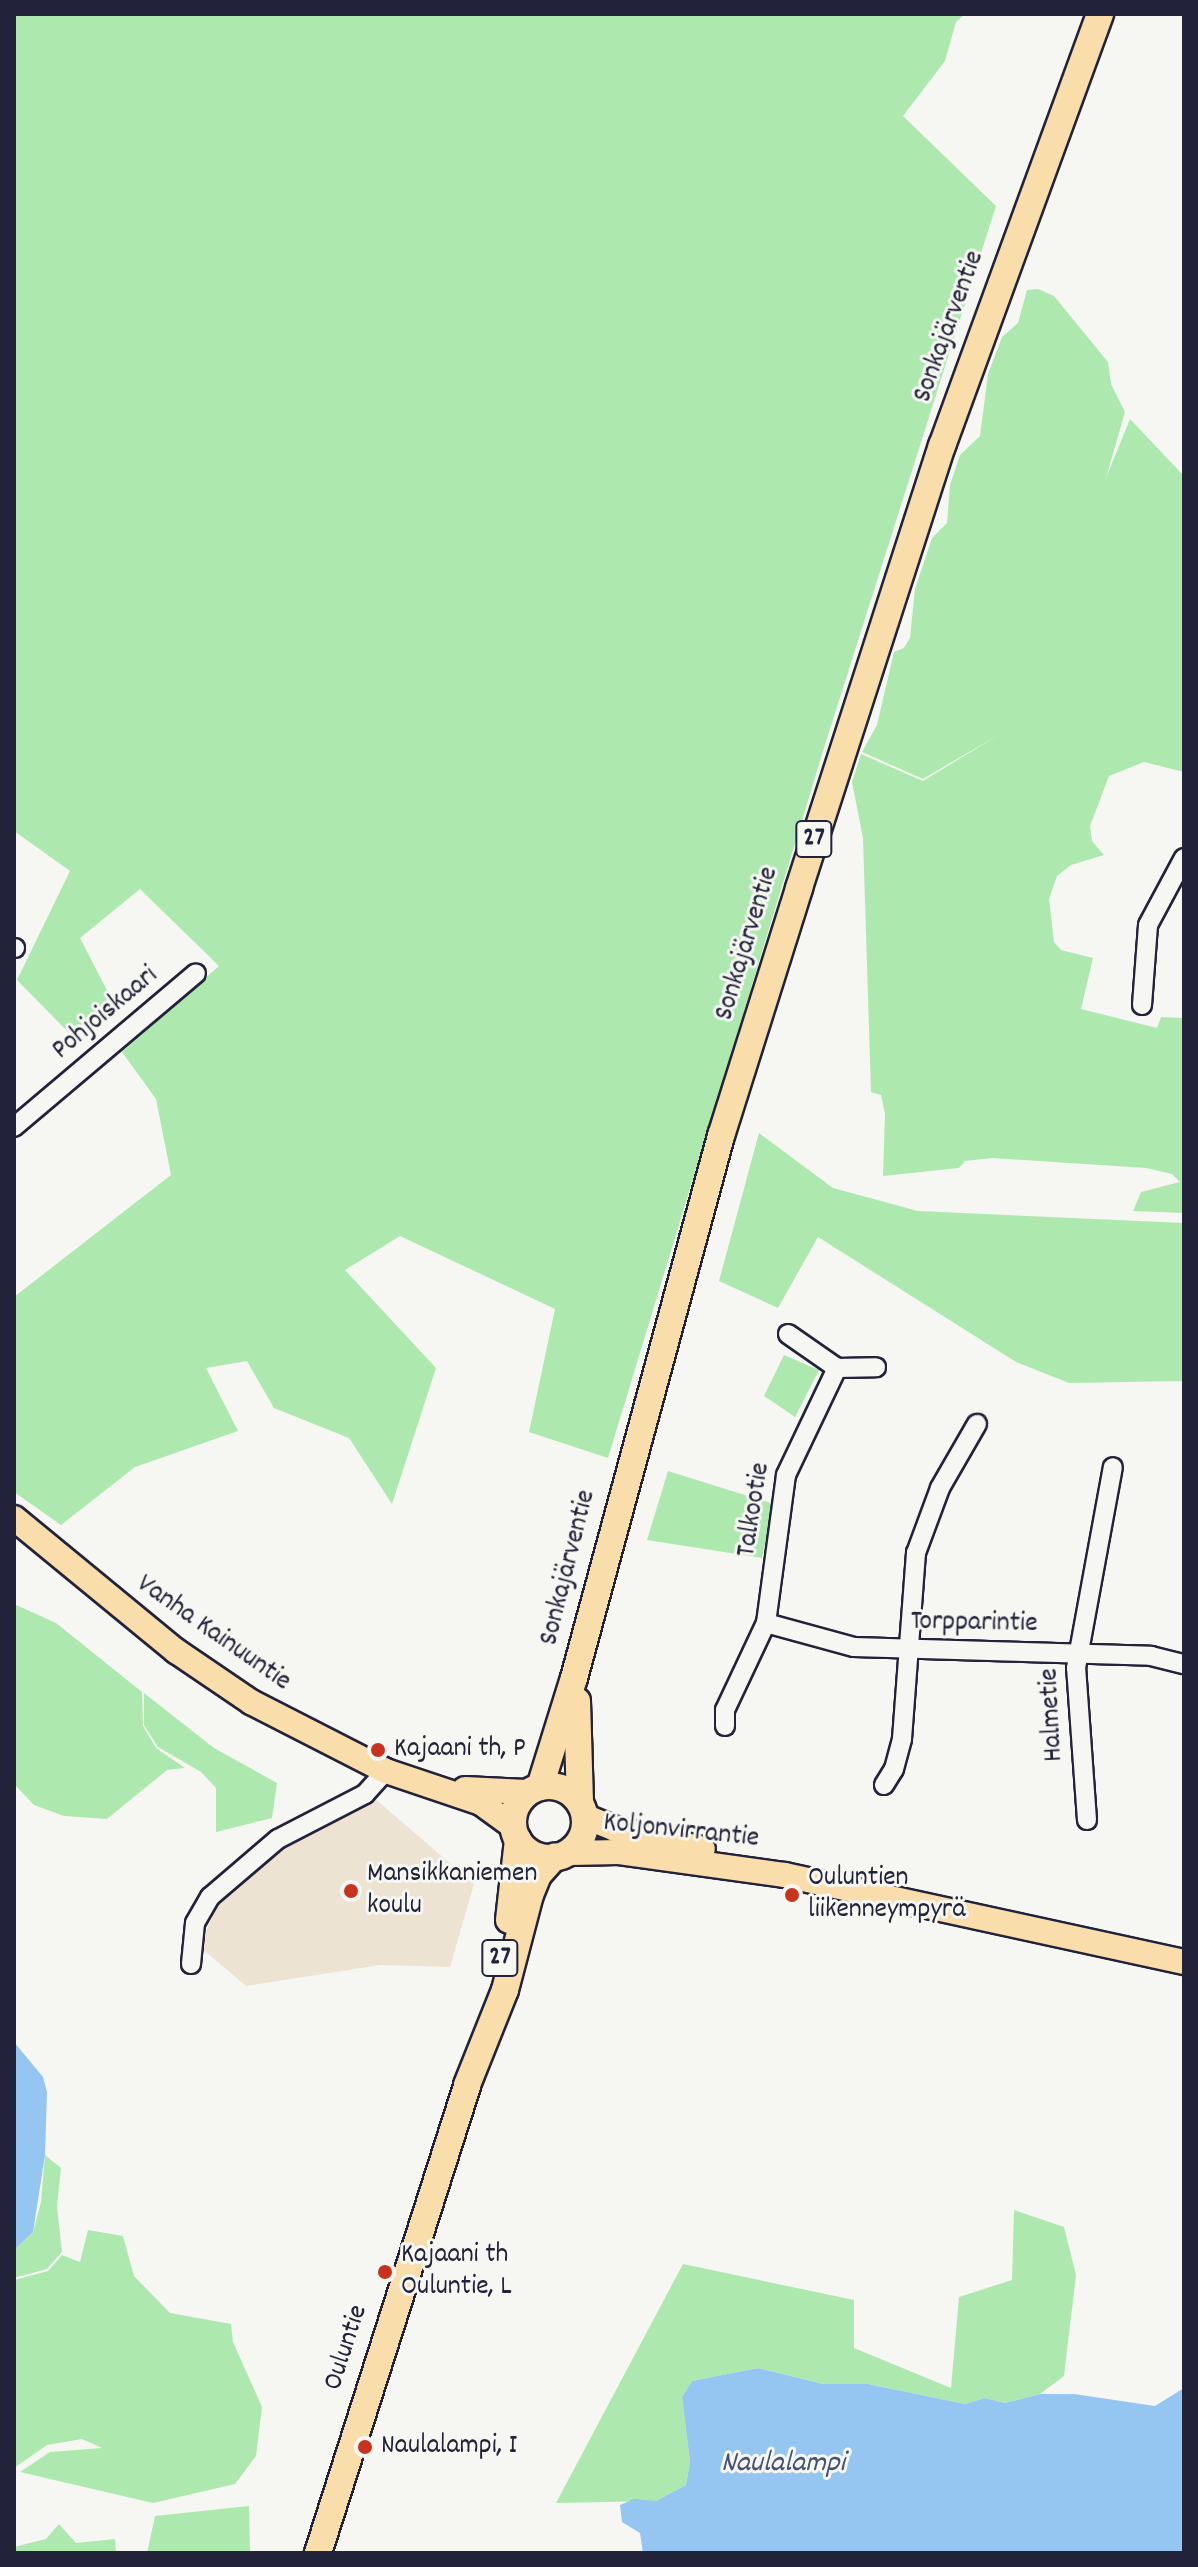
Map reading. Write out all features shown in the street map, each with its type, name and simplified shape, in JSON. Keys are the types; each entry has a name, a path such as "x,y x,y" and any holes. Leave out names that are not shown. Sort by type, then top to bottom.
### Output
{"highway":[{"name":"Sonkajärventie","path":"533,1789 574,1678 721,1136 803,873 942,446 1100,14"},
{"name":"Sonkajärventie","path":"574,1678 583,1809"},
{"path":"533,1789 561,1789 583,1809 580,1843 562,1855 527,1850 514,1832 533,1789"},
{"name":"Ouluntie","path":"318,2553 471,2073 506,1938 514,1832"},
{"name":"Ouluntie","path":"471,2073 505,1990 538,1875 562,1855"}],"main road":[{"name":"Vanha Kainuuntie","path":"14,1518 176,1651 251,1702 386,1771 440,1788 502,1814 514,1832"},
{"name":"Vanha Kainuuntie","path":"440,1788 533,1789"},
{"name":"Koljonvirrantie","path":"583,1809 785,1875"},
{"name":"Koljonvirrantie","path":"562,1855 619,1852 785,1875 1184,1962"}],"street":[{"path":"1142,1005 1148,925 1184,858"},
{"name":"Pohjoiskaari","path":"14,1127 196,973"},
{"path":"788,1334 837,1368 876,1367"},
{"name":"Talkootie","path":"725,1726 725,1710 766,1623 786,1475 837,1368"},
{"path":"884,1785 894,1769 902,1739 913,1571 922,1531 977,1424"},
{"name":"Halmetie","path":"1087,1820 1077,1654 1113,1467"},
{"name":"Torpparintie","path":"766,1623 823,1642 909,1651 1151,1656 1184,1664"},
{"path":"191,1964 195,1923 220,1886 278,1839 373,1789 386,1771"}],"shaded area":[{"name":"Mansikkaniemen koulu","path":"373,1797 474,1884 450,1967 380,1965 246,1986 199,1946 221,1899 261,1863"}],"green space":[{"path":"14,14 965,14 956,22 945,61 903,116 996,206 824,748 608,1458 529,1432 555,1309 400,1236 345,1270 436,1368 392,1504 349,1438 274,1408 247,1361 206,1368 238,1431 135,1467 61,1525 14,1492 14,1297 171,1175 156,1099 122,1052 219,966 140,889 80,938 113,1002 73,1037 17,980 70,871 14,831"},
{"path":"1038,289 1054,296 1108,362 1111,384 1125,412 1106,478 1130,419 1184,476 1184,772 1144,762 1109,776 1090,826 1092,841 1104,855 1071,865 1057,876 1049,899 1054,942 1061,950 1093,958 1081,1009 1157,1028 1161,1017 1184,1018 1184,1213 1133,1211 1141,1192 1180,1182 1172,1174 1146,1168 992,1158 965,1161 959,1168 883,1176 885,1114 881,1095 871,1092 863,838 852,782 861,754 923,781 1000,734 923,779 862,752 877,725 894,652 904,648 910,638 915,589 932,538 947,523 950,485 960,455 980,436 988,374 1002,337 1018,323 1027,290"},
{"path":"759,1133 833,1188 918,1211 1184,1223 1184,1381 1069,1383 1016,1362 818,1237 778,1308 719,1281"},
{"path":"784,1355 819,1370 795,1417 764,1396"},
{"path":"668,1471 774,1504 762,1558 647,1540"},
{"path":"14,1604 56,1623 142,1692 143,1726 156,1748 185,1768 167,1770 107,1819 64,1816 34,1805 14,1784"},
{"path":"144,1693 214,1748 277,1783 272,1818 216,1832 216,1788 201,1772 158,1747 144,1725"},
{"path":"45,2155 61,2168 57,2206 62,2252 47,2269 14,2278 14,2250 33,2232 41,2202"},
{"path":"1014,2210 1064,2227 1076,2275 1064,2376 1040,2394 1005,2403 985,2398 965,2404 868,2384 823,2384 758,2368 692,2381 682,2397 690,2462 686,2485 656,2501 556,2503 683,2264 854,2300 854,2348 951,2388 959,2297 1012,2280"},
{"path":"88,2230 123,2236 134,2276 170,2313 231,2324 233,2342 262,2407 256,2456 235,2484 153,2503 20,2472 50,2452 102,2448 82,2439 47,2445 14,2468 14,2280 48,2271 62,2255 80,2262"},
{"path":"249,2506 250,2553 147,2553 155,2516"},
{"path":"59,2524 76,2543 115,2539 116,2553 14,2553 14,2547 46,2539"}],"water":[{"path":"14,2042 43,2077 47,2092 45,2155 33,2232 14,2250"},
{"name":"Naulalampi","path":"758,2368 823,2384 868,2384 965,2404 985,2398 1005,2403 1040,2394 1074,2394 1155,2406 1184,2388 1184,2553 643,2553 640,2533 622,2522 620,2505 634,2499 656,2501 686,2485 690,2462 682,2397 692,2381"}],"place":[{"name":"Kajaani th, P","path":"378,1750"},
{"name":"Mansikkaniemen koulu","path":"351,1891"},
{"name":"Ouluntien liikenneympyrä","path":"792,1895"},
{"name":"Kajaani th Ouluntie, L","path":"385,2272"},
{"name":"Naulalampi, I","path":"365,2447"}]}
